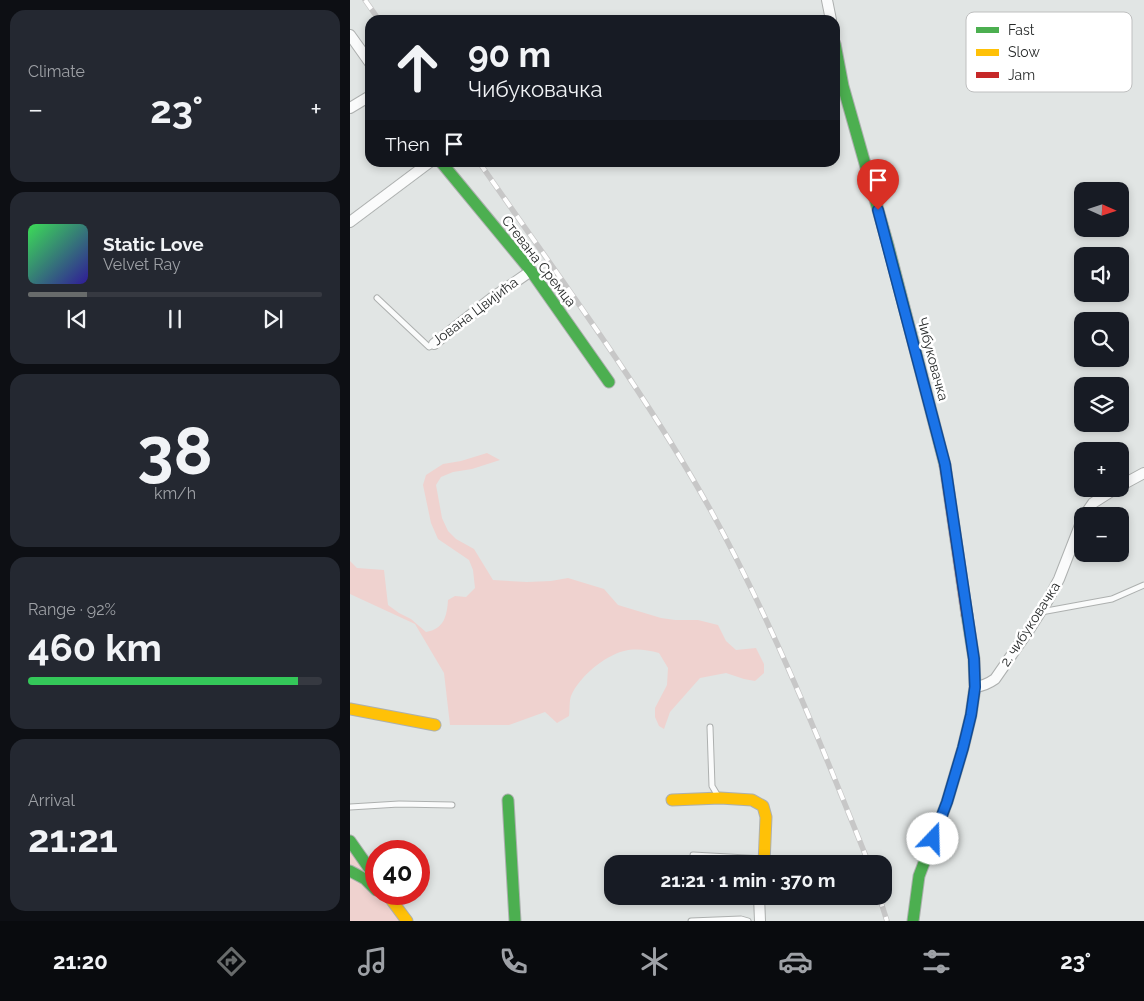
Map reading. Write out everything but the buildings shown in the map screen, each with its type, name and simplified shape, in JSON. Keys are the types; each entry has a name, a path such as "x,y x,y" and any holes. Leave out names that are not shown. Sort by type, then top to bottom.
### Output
{"street":[{"path":"827,0 830,15"},
{"path":"350,35 365,56"},
{"name":"Чибуковачка","path":"840,70 945,464 974,659 975,687 971,715 947,802 919,876 913,921"},
{"path":"350,108 365,99"},
{"path":"350,222 423,167"},
{"name":"Стевана Сремца","path":"445,167 531,271 609,382"},
{"name":"Јована Цвијића","path":"434,344 492,298 531,271"},
{"path":"1129,481 1144,473"},
{"path":"1090,507 1102,497"},
{"name":"2. чибуковачка","path":"975,687 984,686 994,678 1041,612 1060,580 1074,542"},
{"path":"350,709 435,725"},
{"path":"672,800 720,798 752,800 763,806 766,818 764,855"},
{"path":"508,800 515,921"},
{"path":"350,841 365,862"},
{"path":"350,871 365,879"},
{"path":"390,905 405,918"},
{"path":"395,905 405,918"},
{"path":"760,905 760,921"}],"lane":[{"name":"Јована Цвијића","path":"377,298 429,347 434,344"},
{"path":"1041,612 1112,599 1144,585"},
{"path":"710,727 712,786 720,798"},
{"path":"350,807 399,804 452,805"},
{"path":"691,921 741,919 748,921"}],"shaded area":[{"path":"487,453 500,460 472,469 453,472 441,477 436,485 442,518 448,531 456,539 474,549 493,580 527,582 568,578 604,589 618,605 661,618 698,620 718,625 726,641 736,650 756,648 764,664 764,673 755,681 726,673 700,678 670,712 664,729 659,726 655,717 655,708 667,685 668,668 659,653 628,650 608,657 586,675 571,696 569,716 557,723 545,712 509,725 450,725 444,673 415,624 350,594 350,561 357,568 384,570 388,605 411,619 426,632 441,625 447,611 448,600 455,596 466,597 475,588 473,570 469,560 438,539 431,523 423,485 426,475 443,464"},
{"path":"350,841 365,862 365,905 396,905 407,921 350,921"}],"railway":[{"path":"365,0 376,15"},
{"path":"483,167 657,420 710,509 755,596 795,684 865,855"},
{"path":"882,905 887,921"}],"traffic: fast":[{"path":"840,70 945,465"},
{"path":"445,167 531,271 609,382"},
{"path":"913,921 919,876 947,802 971,715 975,687 974,659 967,615"},
{"path":"508,800 515,921"},
{"path":"350,841 365,862"},
{"path":"350,871 365,879"}],"traffic: slow":[{"path":"350,709 435,725"},
{"path":"672,800 720,798 752,800 763,806 766,817 764,855"},
{"path":"395,905 407,921"}],"traffic: jam":[{"path":"945,465 967,615"}],"route":[{"path":"878,210 945,464 974,659 975,687 971,715 947,802 933,839"}]}
